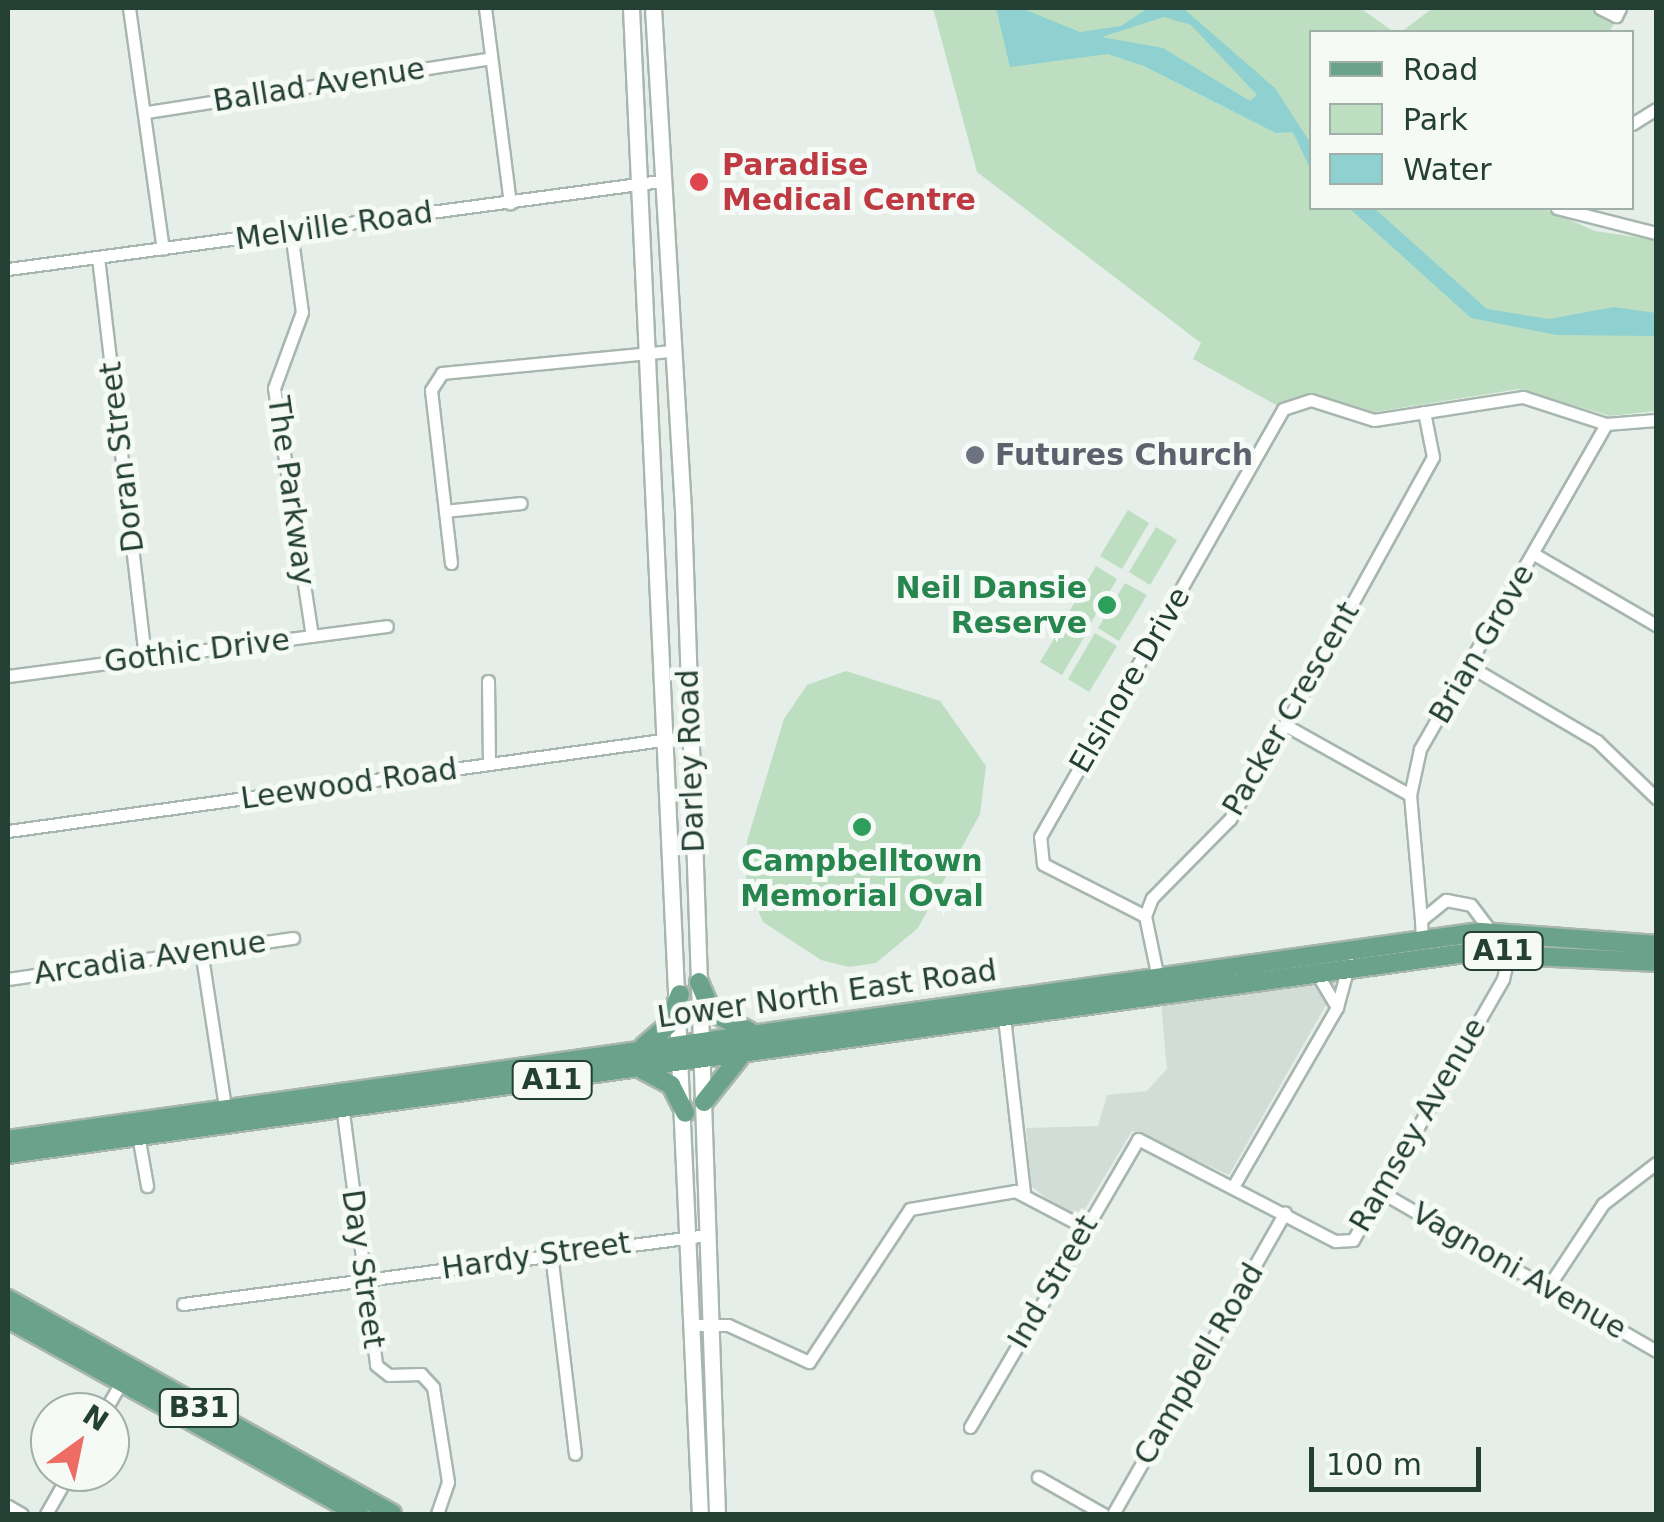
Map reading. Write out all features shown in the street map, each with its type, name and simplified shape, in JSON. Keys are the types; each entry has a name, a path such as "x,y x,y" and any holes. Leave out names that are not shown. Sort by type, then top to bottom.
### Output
{"main road":[{"name":"Darley Road","path":"631,8 680,994 704,1102 717,1514"},
{"name":"Darley Road","path":"653,8 700,982 685,1113 700,1514"},
{"name":"Lower North East Road","path":"8,1140 226,1118 693,1051 759,1031 1346,949 1421,930 1656,945"},
{"path":"1466,953 1491,932"},
{"name":"Lower North East Road","path":"693,1051 748,1054 1466,953 1509,951 1656,962"},
{"path":"700,982 719,1019 759,1031"},
{"path":"680,994 668,1026 635,1059 668,1082 685,1113"},
{"path":"704,1102 724,1067 748,1054"},
{"name":"Lower North East Road","path":"8,1154 137,1129"},
{"name":"B31","path":"8,1298 124,1377 359,1514"},
{"name":"B31","path":"8,1318 392,1514"}],"street":[{"path":"129,8 147,112 162,248"},
{"path":"485,8 510,202"},
{"path":"1600,8 1618,12"},
{"name":"Ballad Avenue","path":"147,112 491,58"},
{"path":"1634,123 1656,109"},
{"name":"Melville Road","path":"8,269 661,181"},
{"path":"1587,213 1656,233"},
{"name":"The Parkway","path":"291,232 302,312 274,388 312,636"},
{"name":"Doran Street","path":"98,257 146,658"},
{"path":"451,563 431,390 442,372 669,351"},
{"path":"1424,412 1523,397 1606,424 1656,420"},
{"name":"Elsinore Drive","path":"1145,916 1042,864 1040,837 1294,402 1374,420 1424,412"},
{"name":"Packer Crescent","path":"1145,916 1230,819 1434,457 1424,412"},
{"name":"Brian Grove","path":"1421,930 1410,795 1420,749 1471,667 1606,424"},
{"path":"445,511 522,504"},
{"path":"1534,554 1656,625"},
{"name":"Gothic Drive","path":"8,676 387,626"},
{"path":"1471,667 1597,741 1656,798"},
{"path":"488,681 489,764"},
{"path":"1284,725 1410,795"},
{"name":"Leewood Road","path":"8,831 690,736"},
{"path":"1417,878 1442,901 1471,905 1491,932"},
{"path":"1421,930 1442,901"},
{"path":"1145,916 1160,995"},
{"name":"Arcadia Avenue","path":"8,979 293,938"},
{"path":"1285,1214 1234,1185 1337,1007 1350,970 1346,949"},
{"path":"201,950 226,1118"},
{"name":"Ramsey Avenue","path":"1285,1214 1347,1243 1382,1192 1502,979 1509,951"},
{"path":"1317,974 1337,1007"},
{"path":"1004,1017 1024,1192"},
{"name":"Day Street","path":"341,1103 376,1365 389,1375 421,1374 433,1387 448,1482 437,1514"},
{"path":"137,1129 147,1186"},
{"name":"Ind Street","path":"970,1428 1138,1139 1234,1185"},
{"path":"1548,1287 1603,1204 1656,1163"},
{"path":"693,1326 711,1323 798,1360 818,1359 910,1208 1024,1192 1084,1227"},
{"name":"Vagnoni Avenue","path":"1382,1192 1656,1351"},
{"name":"Campbell Road","path":"1113,1514 1285,1214"},
{"name":"Hardy Street","path":"183,1304 708,1234"},
{"path":"551,1253 575,1454"},
{"path":"115,1392 124,1377"},
{"path":"1038,1477 1102,1514"},
{"path":"46,1514 59,1492"},
{"path":"8,1506 22,1514"}],"shaded area":[{"path":"1342,977 1229,1175 1132,1131 1077,1222 1031,1186 1026,1128 1098,1126 1107,1095 1147,1091 1167,1069 1161,1003"}],"green space":[{"path":"933,8 1360,8 1391,30 1309,30 1309,210 1547,210 1595,231 1656,240 1656,411 1610,416 1519,389 1375,412 1313,394 1276,405 1193,359 1201,343 977,172"},
{"path":"1433,8 1588,8 1615,22 1610,30 1404,30"},
{"path":"1128,510 1149,523 1122,569 1100,556"},
{"path":"1156,527 1177,540 1150,585 1129,572"},
{"path":"1096,566 1117,579 1090,624 1069,612"},
{"path":"1125,583 1147,595 1119,641 1098,628"},
{"path":"1067,617 1089,629 1062,675 1040,662"},
{"path":"1095,633 1117,646 1089,692 1068,679"},
{"name":"Campbelltown Memorial Oval","path":"846,671 940,701 986,766 980,814 918,928 876,963 849,967 821,960 763,922 746,882 747,841 784,719 807,685"}],"water":[{"path":"996,8 1021,8 1080,32 1121,26 1148,8 1183,8 1275,88 1309,141 1309,167 1293,132 1276,133 1144,66 1108,54 1010,67","holes":["1164,17 1191,25 1257,95 1250,101 1163,48 1102,37"]},
{"path":"1351,210 1376,210 1487,309 1549,319 1614,307 1656,313 1656,336 1556,335 1471,318"}],"place":[{"name":"Paradise Medical Centre","path":"699,182"},
{"name":"Futures Church","path":"975,455"},
{"name":"Neil Dansie Reserve","path":"1107,605"},
{"name":"Campbelltown Memorial Oval","path":"862,827"}]}
